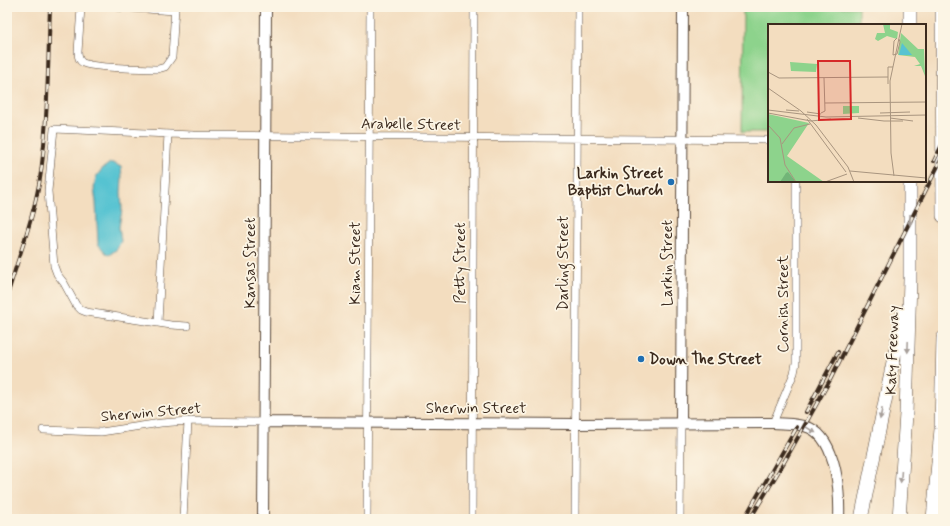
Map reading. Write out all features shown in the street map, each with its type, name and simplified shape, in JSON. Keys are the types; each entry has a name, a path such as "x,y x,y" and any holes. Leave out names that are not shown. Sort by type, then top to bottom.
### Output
{"highway":[{"path":"910,7 910,24"},
{"path":"942,7 943,216"},
{"name":"Katy Freeway","path":"898,519 906,414 910,280 910,182"},
{"path":"861,519 882,410 910,280"},
{"path":"933,519 941,429 943,338"}],"street":[{"path":"81,7 78,52 79,58 82,62 94,66 158,70 168,64 173,53 175,9 116,7"},
{"name":"Kansas Street","path":"263,519 266,7"},
{"name":"Kiam Street","path":"367,519 370,7"},
{"name":"Petty Street","path":"472,519 474,7"},
{"name":"Darling Street","path":"575,519 578,7"},
{"name":"Larkin Street","path":"680,519 683,7"},
{"name":"Arabelle Street","path":"158,323 81,310 76,305 69,291 57,274 52,252 48,191 54,129 168,134 768,140"},
{"path":"168,134 158,323 187,326"},
{"name":"Cornish Street","path":"773,423 794,373 796,363 796,182"},
{"path":"183,519 188,421"},
{"name":"Sherwin Street","path":"43,430 101,432 161,423 188,421 575,424 773,423 805,426 812,429 824,442 834,463 837,482 839,518"}],"green space":[{"path":"743,7 859,7 859,24 768,24 768,132 742,132"}],"water":[{"path":"110,163 121,167 122,210 119,227 121,241 117,249 109,255 98,244 94,188 96,177 102,169"}],"railway":[{"path":"7,296 31,219 41,172 46,111 50,7"},
{"path":"934,161 943,143"},
{"path":"750,519 830,380 943,156"},
{"path":"806,412 838,352"},
{"path":"744,519 797,427"}],"place":[{"name":"Larkin Street Baptist Church","path":"671,182"},
{"name":"Down The Street","path":"641,359"}]}
